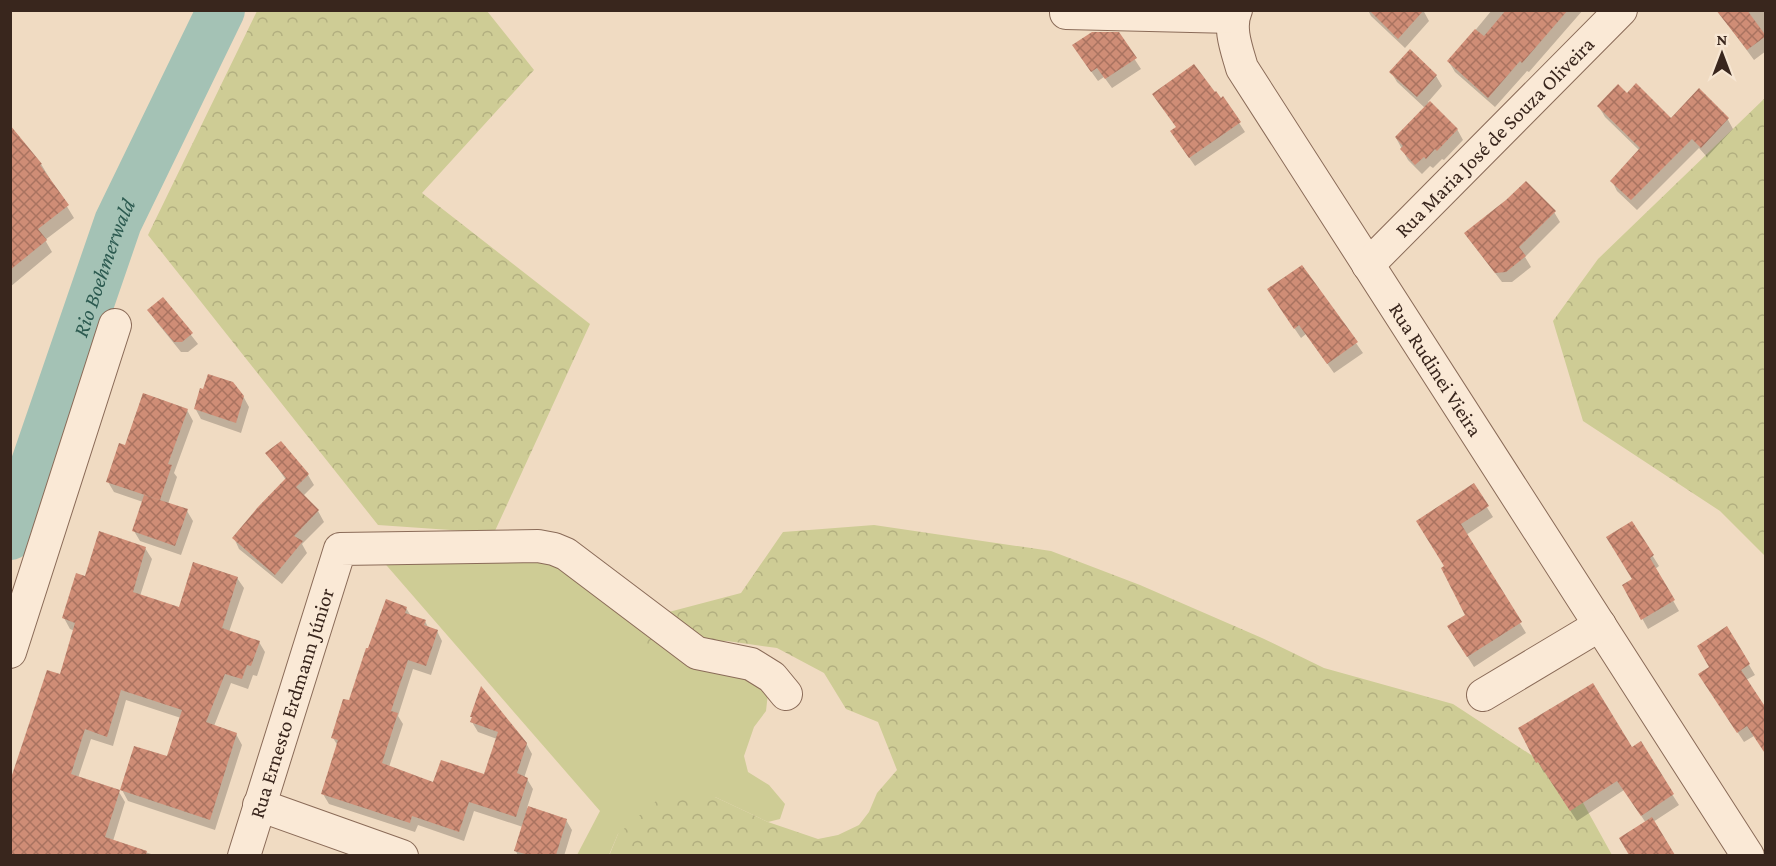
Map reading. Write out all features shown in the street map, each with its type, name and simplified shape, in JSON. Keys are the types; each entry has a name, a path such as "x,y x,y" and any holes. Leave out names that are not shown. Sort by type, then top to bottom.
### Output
{"street":[{"name":"Rua Maria José de Souza Oliveira","path":"1368,264 1621,10"},
{"name":"Rua Rudinei Vieira","path":"1066,13 1235,14 1234,44 1242,68 1748,855"},
{"path":"10,652 115,325"},
{"name":"Rua Ernesto Erdmann Júnior","path":"243,855 340,549 538,546 554,549 566,554 697,653 751,664 772,676 786,694"},
{"path":"1483,695 1600,625"},
{"path":"259,806 402,855"}],"green space":[{"path":"257,11 487,11 534,70 422,193 590,324 494,533 378,525 148,235"},
{"path":"1765,98 1765,556 1720,511 1583,421 1553,321 1598,259"},
{"path":"874,525 1051,551 1140,585 1262,638 1324,668 1453,704 1571,781 1612,855 609,856 618,834 663,795 715,797 768,822 818,839 838,835 859,825 869,812 877,793 897,770 878,722 846,709 824,673 777,648 727,641 685,643 651,656 637,646 665,613 741,593 783,532"},
{"path":"381,559 534,559 563,565 748,677 768,693 766,711 754,727 744,756 748,772 769,785 785,804 780,819 768,822 715,797 618,834 609,855 577,855 600,811"}],"building":[{"path":"1369,10 1424,10 1398,39"},
{"path":"1506,10 1568,10 1488,98 1447,61 1475,29 1484,36"},
{"path":"1716,10 1747,10 1766,36 1747,50"},
{"path":"1092,32 1119,32 1137,58 1105,79 1097,68 1091,72 1072,45"},
{"path":"1410,49 1437,75 1417,97 1389,72"},
{"path":"1194,64 1215,92 1221,98 1223,96 1241,122 1189,158 1170,131 1176,127 1152,94"},
{"path":"1636,83 1671,118 1699,88 1729,118 1701,148 1692,139 1631,200 1610,181 1640,148 1597,106 1618,84 1627,93"},
{"path":"1430,101 1458,129 1437,151 1435,149 1426,159 1424,157 1415,165 1400,149 1403,146 1395,137"},
{"path":"10,125 42,164 40,165 69,205 38,229 47,240 10,270"},
{"path":"1526,181 1556,211 1519,247 1526,256 1506,272 1495,273 1464,233"},
{"path":"1302,265 1358,342 1327,364 1299,325 1294,329 1267,289"},
{"path":"163,297 193,333 182,342 174,342 147,310"},
{"path":"208,374 233,382 244,396 236,423 194,409 200,388 203,389"},
{"path":"143,393 188,409 168,464 172,465 160,500 106,482 119,443 125,445"},
{"path":"281,441 309,474 296,487 319,510 294,536 303,541 275,575 232,538 286,478 265,453"},
{"path":"1474,483 1489,506 1461,524 1522,622 1467,657 1447,626 1465,615 1441,568 1444,566 1416,521"},
{"path":"144,495 188,509 175,546 132,531"},
{"path":"1632,521 1654,555 1650,558 1675,600 1641,620 1622,585 1632,579 1606,537"},
{"path":"99,531 146,547 133,592 179,607 193,562 238,577 222,628 260,641 251,666 247,665 242,679 225,674 206,722 237,733 210,820 120,790 105,837 147,851 146,855 10,855 10,781 47,670 60,674 75,623 62,618 76,573 85,576","holes":["121,690 182,710 167,756 134,746 120,790 71,774 85,729 107,737"]},
{"path":"386,599 407,607 405,613 426,620 424,625 438,630 426,666 408,660 391,711 398,713 382,763 433,782 441,760 484,774 498,732 470,722 481,686 527,743 517,773 528,778 516,817 469,802 459,832 412,816 410,823 321,794 338,740 331,738 343,699 349,700 366,648 368,648"},
{"path":"1727,626 1750,664 1741,670 1766,708 1766,755 1747,726 1737,733 1698,674 1709,667 1697,646"},
{"path":"1593,683 1632,747 1641,741 1674,794 1641,816 1617,781 1570,811 1538,762 1536,763 1518,728"},
{"path":"528,806 567,819 556,855 529,855 514,851"},
{"path":"1652,817 1675,855 1629,855 1619,838"}],"waterway":[{"name":"Rio Boehmerwald","path":"10,536 118,222 221,10"}]}
